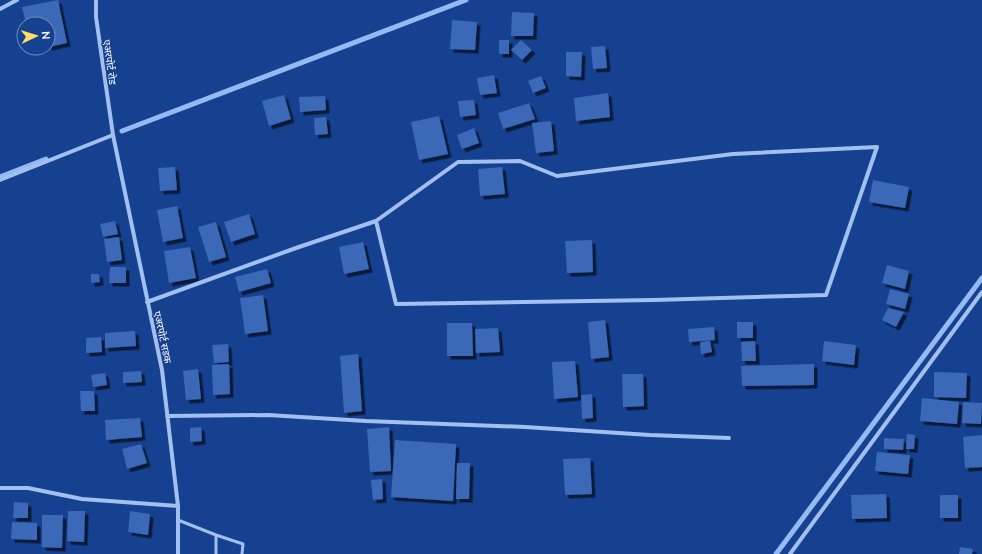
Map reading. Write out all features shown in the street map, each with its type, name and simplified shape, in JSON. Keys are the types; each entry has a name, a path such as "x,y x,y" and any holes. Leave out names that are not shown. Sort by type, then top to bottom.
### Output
{"street":[{"path":"0,9 18,0"},
{"name":"एअरपोर्ट रोड","path":"96,0 96,17 111,126"},
{"name":"एअरपोर्ट सडक","path":"111,126 162,370 178,506 178,554"},
{"path":"0,180 113,135"},
{"path":"147,302 376,221 458,162 520,161 557,176 733,154 877,147 826,294 654,300 396,304 376,221"},
{"path":"790,554 982,292"},
{"path":"167,416 268,415 729,438"},
{"path":"0,488 28,488 82,499 178,506"}],"lane":[{"path":"178,520 243,544 242,554"},
{"path":"216,535 216,554"}],"building":[{"path":"58,0 67,43 56,45 56,16 24,16 22,7"},
{"path":"512,12 534,13 533,36 511,36"},
{"path":"452,20 477,22 475,50 450,49"},
{"path":"499,40 509,40 509,54 499,54"},
{"path":"521,40 532,50 522,60 511,50"},
{"path":"605,46 607,68 593,69 591,47"},
{"path":"566,52 582,52 581,77 566,76"},
{"path":"494,75 497,93 480,95 477,78"},
{"path":"541,76 546,88 533,93 528,81"},
{"path":"608,93 610,117 576,121 574,98"},
{"path":"284,95 291,119 269,126 262,101"},
{"path":"325,96 326,110 300,112 299,97"},
{"path":"474,100 476,115 460,117 458,101"},
{"path":"529,103 535,119 503,129 498,113"},
{"path":"439,116 448,154 419,160 411,122"},
{"path":"326,117 328,134 315,135 314,118"},
{"path":"551,121 554,151 536,153 532,123"},
{"path":"474,128 479,143 462,149 457,135"},
{"path":"175,167 177,190 160,191 158,168"},
{"path":"502,167 505,194 480,196 478,169"},
{"path":"873,180 909,187 905,208 869,202"},
{"path":"177,206 183,238 163,242 157,210"},
{"path":"249,214 255,234 231,242 224,222"},
{"path":"115,221 118,234 103,237 100,224"},
{"path":"216,222 226,257 209,262 198,227"},
{"path":"119,237 122,260 107,262 104,239"},
{"path":"592,240 593,272 567,273 565,241"},
{"path":"363,242 369,269 344,274 339,247"},
{"path":"190,247 196,278 169,283 164,251"},
{"path":"887,265 909,271 905,289 882,283"},
{"path":"110,267 126,267 126,283 109,283"},
{"path":"267,269 271,283 239,292 235,277"},
{"path":"91,274 99,274 100,282 91,283"},
{"path":"890,289 909,294 905,309 886,304"},
{"path":"263,295 268,331 245,334 240,298"},
{"path":"888,308 904,312 896,327 882,320"},
{"path":"605,320 609,357 591,359 588,322"},
{"path":"737,322 753,322 753,338 737,338"},
{"path":"447,323 472,323 473,356 447,356"},
{"path":"714,327 715,340 689,342 688,329"},
{"path":"498,328 500,352 476,353 475,329"},
{"path":"135,331 136,346 105,348 105,333"},
{"path":"101,337 102,352 86,353 86,338"},
{"path":"710,341 712,352 701,354 700,342"},
{"path":"755,341 756,361 742,361 741,342"},
{"path":"824,341 856,345 854,365 822,361"},
{"path":"228,344 229,362 214,363 212,345"},
{"path":"358,354 362,411 344,413 340,356"},
{"path":"575,361 578,397 554,399 552,362"},
{"path":"229,364 230,394 213,395 212,365"},
{"path":"814,364 814,385 742,386 741,366"},
{"path":"198,369 201,399 186,400 183,371"},
{"path":"141,371 142,382 123,383 123,372"},
{"path":"934,372 967,373 966,398 934,397"},
{"path":"105,373 107,385 93,387 91,375"},
{"path":"622,374 643,374 644,406 623,407"},
{"path":"80,391 94,391 95,411 81,411"},
{"path":"592,394 593,418 582,419 581,395"},
{"path":"922,398 959,402 957,424 920,421"},
{"path":"963,402 982,403 981,424 962,423"},
{"path":"140,418 142,437 106,440 105,420"},
{"path":"201,427 202,441 190,442 190,428"},
{"path":"389,427 391,471 370,472 367,429"},
{"path":"907,434 915,435 914,449 906,449"},
{"path":"982,435 982,467 965,468 963,437"},
{"path":"884,438 904,439 903,450 884,449"},
{"path":"395,440 456,444 453,501 391,497"},
{"path":"141,444 147,463 127,469 122,449"},
{"path":"877,452 910,455 908,474 875,471"},
{"path":"590,458 592,494 565,495 563,459"},
{"path":"457,463 470,463 469,499 456,499"},
{"path":"382,479 383,499 373,500 371,480"},
{"path":"886,494 887,518 852,519 851,495"},
{"path":"940,495 958,495 958,518 940,518"},
{"path":"14,502 28,503 28,518 13,518"},
{"path":"68,511 85,511 84,542 67,541"},
{"path":"130,511 150,514 148,535 128,532"},
{"path":"42,515 63,515 62,548 42,547"},
{"path":"12,522 37,523 37,540 11,539"},
{"path":"960,547 973,549 972,554 959,554"}],"waterway":[{"path":"122,131 466,0"},
{"path":"0,177 46,159"},
{"path":"776,554 982,278"}]}
